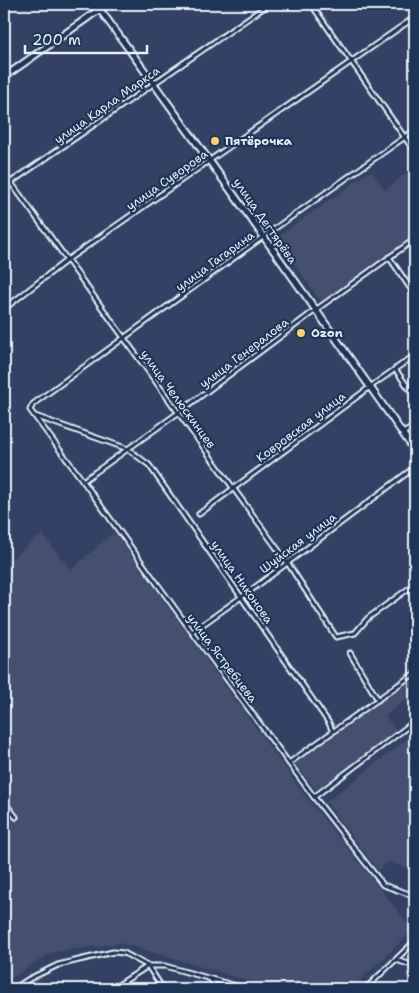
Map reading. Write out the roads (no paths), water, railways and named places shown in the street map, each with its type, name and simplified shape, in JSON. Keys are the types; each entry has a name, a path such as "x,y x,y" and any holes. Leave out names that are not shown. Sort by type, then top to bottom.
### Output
{"main road":[{"path":"4,77 98,6 107,4"},
{"name":"улица Дегтярёва","path":"98,6 211,160 415,451"}],"street":[{"name":"улица Карла Маркса","path":"4,187 269,4"},
{"path":"311,4 415,152"},
{"name":"улица Суворова","path":"4,309 67,260 415,17"},
{"name":"улица Гагарина","path":"30,410 33,404 264,236 415,130"},
{"name":"улица Челюскинцев","path":"4,173 287,562 336,636 355,633 368,618 415,584"},
{"name":"улица Генералова","path":"83,481 178,413 316,309 415,239"},
{"path":"389,257 415,294"},
{"name":"Ковровская улица","path":"198,514 370,386 415,356"},
{"path":"395,370 415,396"},
{"name":"улица Ястребцева","path":"30,410 289,763 383,885 415,896"},
{"name":"улица Никонова","path":"34,416 128,449 149,465 329,722 332,732"},
{"path":"403,433 415,426"},
{"name":"Шуйская улица","path":"192,632 415,467"},
{"path":"350,653 378,700"},
{"path":"289,763 415,673"},
{"path":"314,796 415,720"},
{"path":"4,802 16,817"},
{"path":"365,989 415,941"},
{"path":"14,989 20,984 58,965 113,952 124,954 148,966 165,966 246,989"},
{"path":"396,960 415,966"},
{"path":"112,989 148,966"},
{"path":"148,966 163,989"},
{"path":"210,979 218,989"},
{"path":"20,984 34,989"}],"place":[{"name":"Пятёрочка","path":"215,141"},
{"name":"Ozon","path":"301,333"}]}
